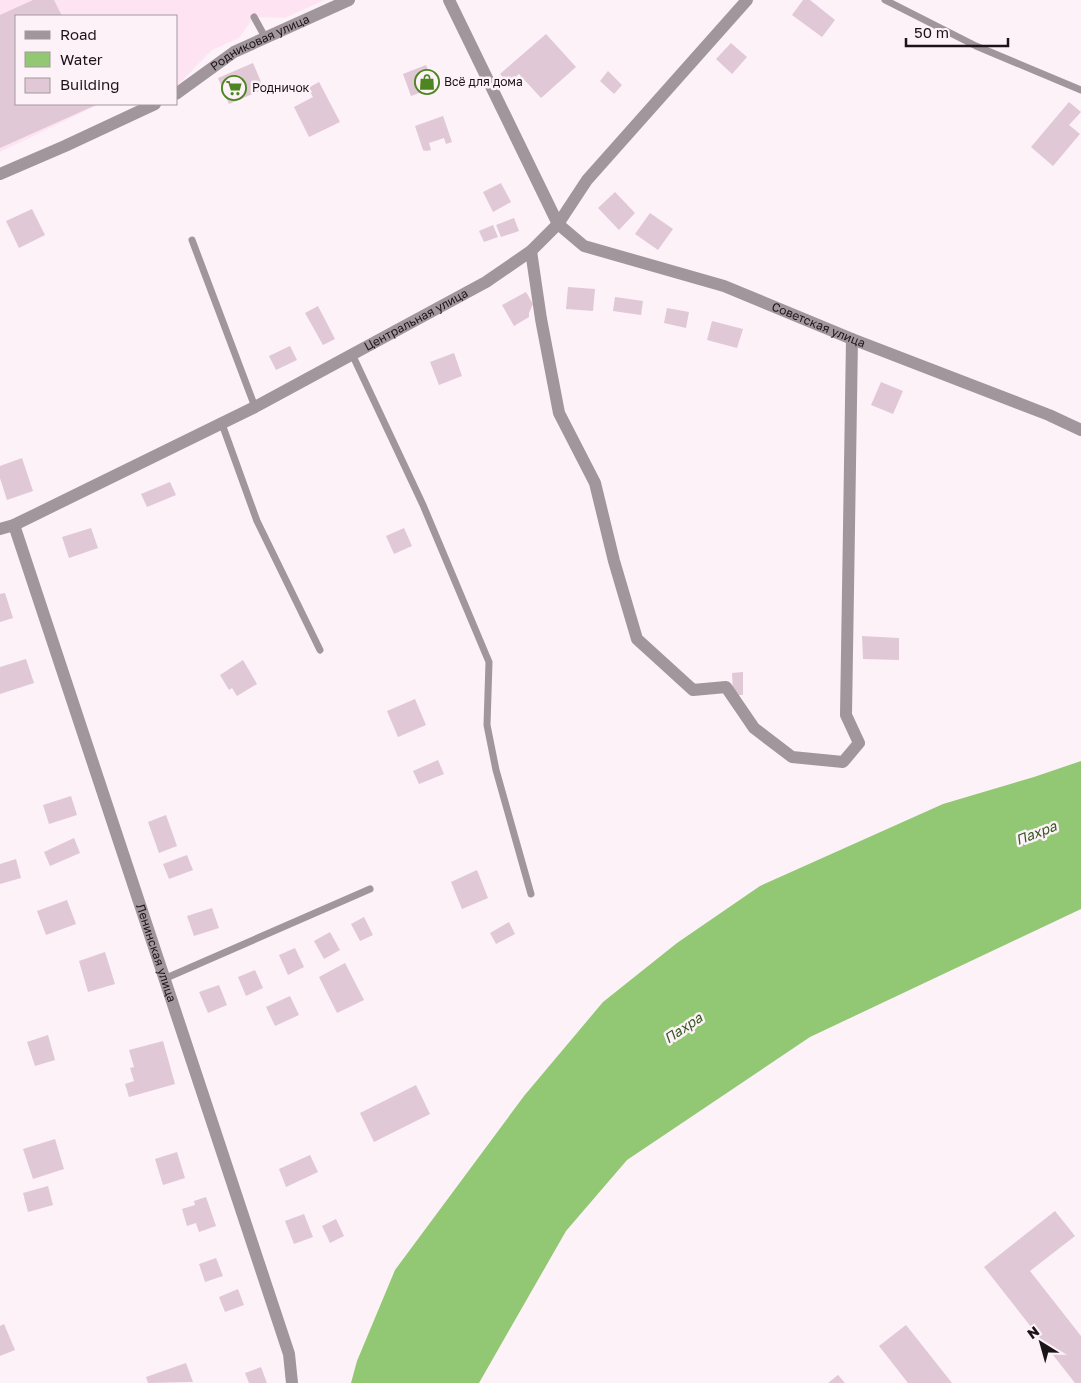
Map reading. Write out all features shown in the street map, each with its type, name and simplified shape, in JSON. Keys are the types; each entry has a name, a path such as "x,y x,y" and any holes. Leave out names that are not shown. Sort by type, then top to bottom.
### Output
{"street":[{"name":"Родниковая улица","path":"178,93 234,52 348,0"},
{"path":"449,0 558,224"},
{"name":"Центральная улица","path":"0,529 14,525 256,407 486,282 531,251 558,224 587,180 747,0"},
{"path":"0,174 153,105"},
{"name":"Советская улица","path":"558,224 584,246 724,286 852,339 1049,415 1081,430"},
{"path":"531,251 541,319 559,413 595,483 614,561 637,639 694,690 726,687 754,728 792,757 843,762 859,743 846,715 852,339"},
{"name":"Ленинская улица","path":"14,525 290,1354 292,1383"}],"lane":[{"path":"885,0 976,46 1081,90"},
{"path":"254,17 265,37"},
{"path":"192,240 256,407"},
{"path":"352,354 423,505 489,662 487,725 496,770 531,894"},
{"path":"222,424 257,521 320,650"},
{"path":"164,979 370,890"}],"shaded area":[{"path":"0,0 324,0 285,18 254,17 239,38 212,50 178,85 178,15 15,15 15,105 98,105 0,152"}],"water":[{"name":"Пахра","path":"1081,761 1081,909 810,1037 627,1160 566,1231 479,1383 351,1383 357,1361 395,1270 524,1096 603,1002 677,943 760,886 943,804"}],"building":[{"path":"33,0 54,0 62,15 15,15 15,105 96,105 0,148 0,15"},
{"path":"803,0 810,0 835,20 822,37 792,15"},
{"path":"546,34 576,67 541,98 519,74 508,83 500,74"},
{"path":"731,43 747,57 732,74 716,59"},
{"path":"253,63 264,89 229,104 218,78"},
{"path":"426,65 435,87 411,96 403,74"},
{"path":"608,71 622,85 614,94 600,81"},
{"path":"319,82 340,122 309,137 294,107 313,97 308,88"},
{"path":"1069,102 1081,112 1069,125 1080,134 1053,166 1031,147"},
{"path":"443,116 452,142 446,144 444,138 429,143 431,150 423,150 415,126"},
{"path":"501,183 511,202 493,212 483,192"},
{"path":"615,192 635,213 619,230 598,208"},
{"path":"32,209 45,235 19,248 6,221"},
{"path":"650,213 673,229 658,250 635,234"},
{"path":"514,218 519,231 501,237 496,225"},
{"path":"493,225 498,237 484,242 479,231"},
{"path":"568,287 595,289 593,311 566,309"},
{"path":"526,292 533,304 529,317 514,326 502,305"},
{"path":"615,297 643,301 641,315 613,311"},
{"path":"318,306 335,339 323,345 305,313"},
{"path":"667,308 689,312 686,328 664,323"},
{"path":"712,321 743,329 737,348 707,340"},
{"path":"290,346 297,360 276,370 269,356"},
{"path":"454,353 462,376 439,385 430,362"},
{"path":"881,382 903,391 893,414 871,405"},
{"path":"22,458 33,491 7,500 0,478 0,466"},
{"path":"170,482 176,495 147,507 141,494"},
{"path":"91,528 98,548 69,558 62,537"},
{"path":"404,528 412,546 394,554 386,536"},
{"path":"5,593 13,618 0,622 0,594"},
{"path":"862,636 899,638 899,660 863,659"},
{"path":"26,659 34,683 0,694 0,667"},
{"path":"243,660 257,684 237,696 232,688 229,690 220,675"},
{"path":"743,672 743,695 733,695 732,673"},
{"path":"415,699 426,725 398,737 387,711"},
{"path":"438,760 444,774 419,784 413,771"},
{"path":"71,796 77,815 49,824 43,805"},
{"path":"166,815 177,846 159,853 148,822"},
{"path":"74,838 80,853 50,866 44,852"},
{"path":"187,855 193,870 169,879 163,864"},
{"path":"16,859 21,878 0,884 0,864"},
{"path":"477,870 488,898 462,909 451,882"},
{"path":"67,900 76,924 46,935 37,911"},
{"path":"212,908 219,928 194,936 187,916"},
{"path":"364,917 373,935 360,941 351,924"},
{"path":"509,922 515,934 496,944 490,933"},
{"path":"330,932 340,950 324,959 314,941"},
{"path":"295,948 304,967 288,975 279,955"},
{"path":"105,952 115,984 88,992 79,961"},
{"path":"345,963 364,1000 337,1013 319,977"},
{"path":"255,970 263,988 246,996 238,977"},
{"path":"219,985 227,1005 208,1013 199,992"},
{"path":"290,996 299,1015 275,1026 266,1007"},
{"path":"48,1035 55,1060 35,1066 27,1042"},
{"path":"163,1041 175,1084 129,1097 125,1084 134,1081 130,1068 134,1067 129,1050"},
{"path":"416,1085 430,1114 374,1142 360,1113"},
{"path":"55,1139 64,1169 33,1179 23,1149"},
{"path":"177,1152 185,1178 163,1185 155,1159"},
{"path":"310,1155 318,1172 286,1187 279,1169"},
{"path":"48,1186 53,1205 28,1212 23,1193"},
{"path":"206,1197 216,1226 199,1232 196,1223 187,1226 182,1209 195,1205 194,1201"},
{"path":"1055,1211 1075,1236 1030,1271 1081,1336 1081,1383 1075,1383 984,1267"},
{"path":"304,1214 313,1237 294,1244 285,1221"},
{"path":"336,1219 344,1236 330,1243 322,1226"},
{"path":"216,1258 223,1276 205,1282 199,1264"},
{"path":"238,1289 244,1305 225,1312 219,1297"},
{"path":"4,1324 15,1350 0,1356 0,1326"},
{"path":"906,1325 952,1383 908,1383 879,1346"},
{"path":"186,1363 193,1382 148,1383 146,1377"},
{"path":"261,1367 267,1383 249,1383 245,1373"},
{"path":"838,1375 845,1383 828,1383"}],"place":[{"name":"Всё для дома","path":"427,82"},
{"name":"Родничок","path":"234,88"}]}
